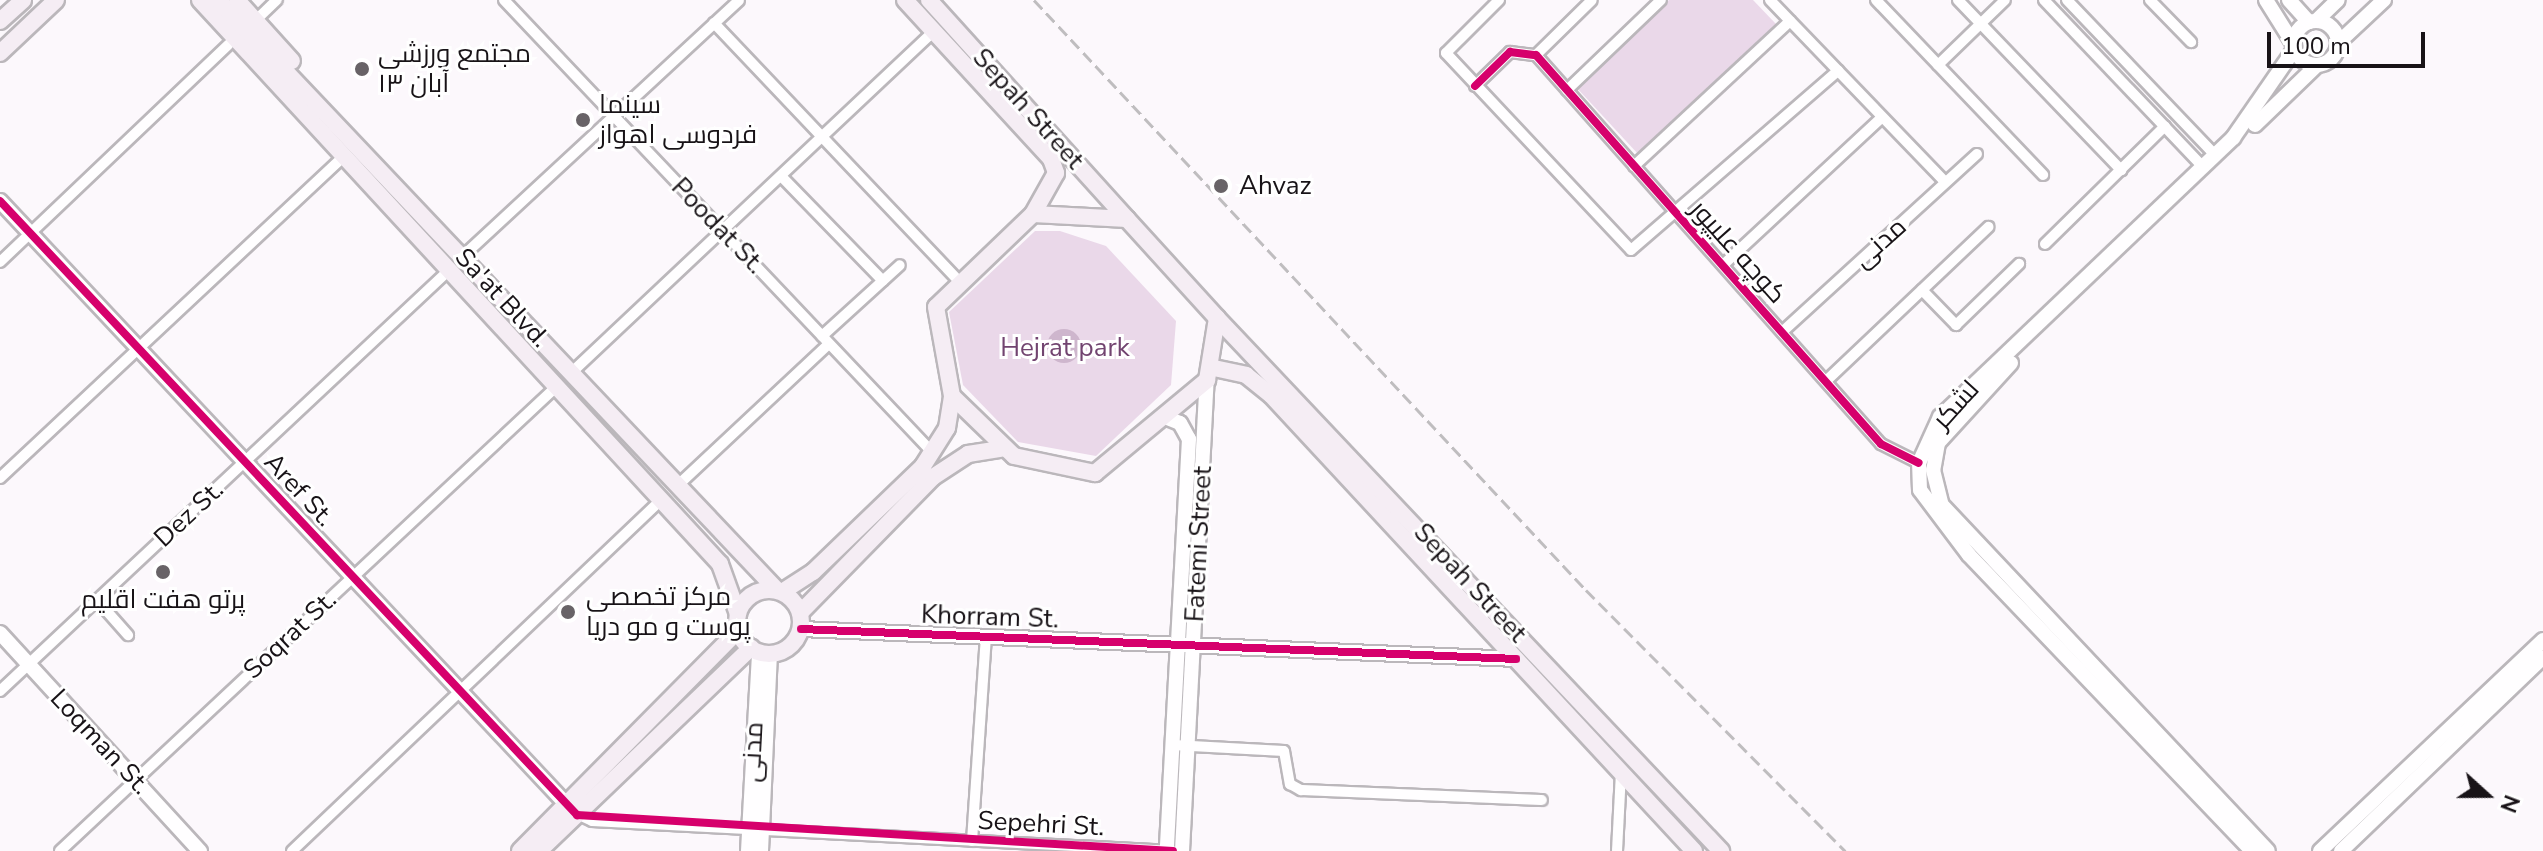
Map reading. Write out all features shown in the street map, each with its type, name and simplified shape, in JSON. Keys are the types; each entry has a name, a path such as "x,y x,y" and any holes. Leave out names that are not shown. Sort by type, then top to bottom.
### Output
{"main road":[{"path":"0,21 23,0"},
{"path":"0,53 56,0"},
{"path":"186,0 342,158"},
{"path":"200,0 224,6 256,20 356,140"},
{"name":"Sepah Street","path":"905,0 1051,159 1053,188 1033,214"},
{"name":"Sepah Street","path":"929,0 1127,219"},
{"name":"Sa'at Blvd.","path":"224,6 356,140 676,487 779,591"},
{"name":"Sa'at Blvd.","path":"224,6 342,158 720,564 738,622"},
{"path":"934,31 947,19"},
{"path":"539,851 738,622 757,591 779,591 813,572 932,452 947,428 952,396 934,320 942,296 1033,214 1127,219 1217,318 1211,374 1165,417 1095,473 1041,466 1001,449 952,396"},
{"name":"Sepah Street","path":"1217,318 1721,851"},
{"name":"Sepah Street","path":"1211,374 1258,382 1694,851"},
{"path":"520,851 760,652 789,647 800,621 933,477 968,454 1001,449"},
{"path":"779,591 800,621"},
{"path":"738,622 760,652"}],"street":[{"path":"256,20 277,0"},
{"name":"Poodat St.","path":"504,0 932,452"},
{"path":"463,256 739,0"},
{"path":"1499,0 1446,53 1631,250 1838,71"},
{"path":"1475,86 1510,52 1536,55 1592,0"},
{"path":"1567,90 1661,0"},
{"path":"1770,0 1945,182"},
{"path":"1876,0 2043,175"},
{"path":"1958,0 2121,170"},
{"path":"1938,65 2005,0"},
{"path":"2044,0 2203,167"},
{"path":"2067,0 2215,155"},
{"path":"2150,0 2191,42"},
{"path":"2266,0 2294,46 2316,66 2334,57 2338,43 2384,0"},
{"path":"2294,46 2313,21 2338,0"},
{"path":"2277,17 2292,14 2293,1"},
{"path":"2293,1 2313,21 2334,30 2338,43"},
{"path":"1634,166 1790,21"},
{"path":"714,23 958,280"},
{"path":"571,373 934,31"},
{"path":"0,262 228,45"},
{"name":"لشکر","path":"1919,463 1940,417 2203,167 2259,108 2294,46"},
{"name":"کوچه علیپور","path":"1536,55 1881,444 1919,463"},
{"name":"لشکر","path":"2268,851 1967,538 1942,505 1933,470 1938,443 1960,412 2316,66"},
{"path":"1723,265 1882,117"},
{"path":"2045,244 2165,126"},
{"name":"مدنی","path":"1782,332 1977,154"},
{"path":"0,478 342,158"},
{"path":"781,176 883,281"},
{"name":"Aref St.","path":"0,201 573,810"},
{"path":"1826,381 1988,227"},
{"path":"1922,290 1956,325 2019,264"},
{"path":"676,487 900,265"},
{"name":"Dez St.","path":"0,691 448,271"},
{"name":"Fatemi Street","path":"1167,851 1180,745 1211,374"},
{"name":"Soqrat St.","path":"60,851 556,387"},
{"name":"Fatemi Street","path":"1165,417 1189,439 1186,645"},
{"path":"1919,463 1920,490 1969,555 2252,851"},
{"path":"292,851 661,500"},
{"path":"97,600 128,635"},
{"name":"Khorram St.","path":"800,621 986,637 1516,659"},
{"name":"Loqman St.","path":"0,633 200,851"},
{"path":"972,841 986,637"},
{"path":"2341,851 2543,640"},
{"name":"مدنی","path":"760,652 756,829 761,851"},
{"path":"2320,851 2543,657"},
{"path":"1180,745 1284,751 1290,784 1301,790 1542,800"},
{"name":"Fatemi Street","path":"1180,745 1182,851"},
{"path":"1617,851 1621,772"},
{"name":"Sepehri St.","path":"573,810 756,829 1173,851"},
{"name":"مدنی","path":"748,851 756,829"}],"green space":[{"path":"1669,0 1753,0 1776,24 1638,154 1576,87"},
{"name":"Hejrat park","path":"1035,231 1060,231 1106,246 1176,321 1171,385 1096,456 1018,442 963,385 949,312"}],"shaded area":[{"path":"1064,329 1076,334 1081,346 1076,358 1064,363 1052,358 1047,346 1052,334"}],"railway":[{"path":"1034,0 1586,590 1845,851"}],"cycle path":[{"path":"1475,86 1510,52 1536,55 1881,444 1919,463"},
{"path":"0,201 577,815 1173,851"},
{"path":"801,629 1516,659"}],"place":[{"name":"مجتمع ورزشی ۱۳ آبان","path":"362,69"},
{"name":"سینما فردوسی اهواز","path":"583,120"},
{"name":"Ahvaz","path":"1221,186"},
{"name":"پرتو هفت اقلیم","path":"163,572"},
{"name":"مرکز تخصصی پوست و مو دریا","path":"568,612"}]}
